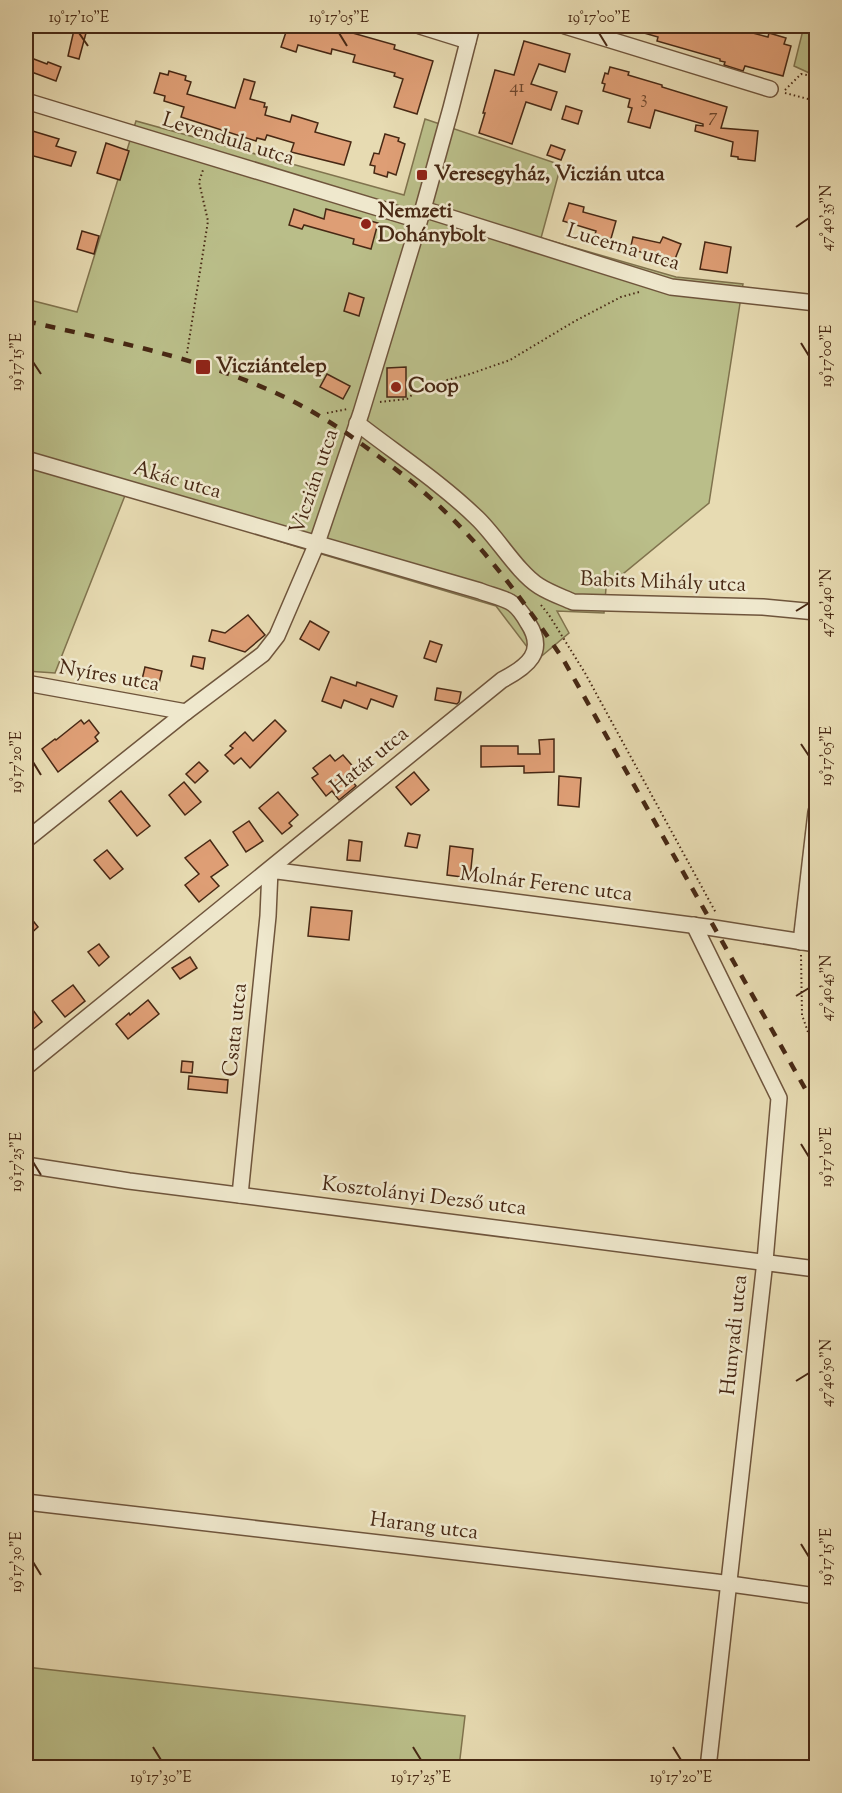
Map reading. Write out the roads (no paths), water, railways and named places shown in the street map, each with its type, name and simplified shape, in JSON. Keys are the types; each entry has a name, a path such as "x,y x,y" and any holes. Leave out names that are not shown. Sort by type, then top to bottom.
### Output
{"street":[{"path":"420,26 468,41"},
{"name":"Viczián utca","path":"26,840 186,712 263,654 277,636 317,543 363,405 421,214 472,26"},
{"path":"565,26 770,89"},
{"name":"Levendula utca","path":"26,101 207,156 421,214"},
{"name":"Lucerna utca","path":"421,214 663,284 816,303"},
{"name":"Babits Mihály utca","path":"357,423 477,517 538,585 573,602 763,607 816,612"},
{"name":"Akác utca","path":"26,459 317,543"},
{"name":"Határ utca","path":"26,1067 502,680 517,672 531,660 537,642 535,633 512,603 480,591 317,543"},
{"name":"Nyíres utca","path":"26,683 186,712"},
{"path":"801,942 816,812"},
{"name":"Molnár Ferenc utca","path":"270,870 725,929 816,944"},
{"name":"Csata utca","path":"240,1195 268,916 270,870"},
{"name":"Hunyadi utca","path":"694,925 779,1098 765,1261 708,1767"},
{"name":"Kosztolányi Dezső utca","path":"26,1165 129,1181 816,1269"},
{"name":"Harang utca","path":"26,1503 816,1596"}],"railway":[{"path":"26,321 186,360 278,394 311,411 353,438 404,475 447,513 500,572 563,659 816,1108"}],"place":[{"name":"Veresegyház, Viczián utca","path":"422,175"},
{"name":"Nemzeti Dohánybolt","path":"366,224"},
{"name":"Vicziántelep","path":"203,367"},
{"name":"Coop","path":"396,387"}]}
